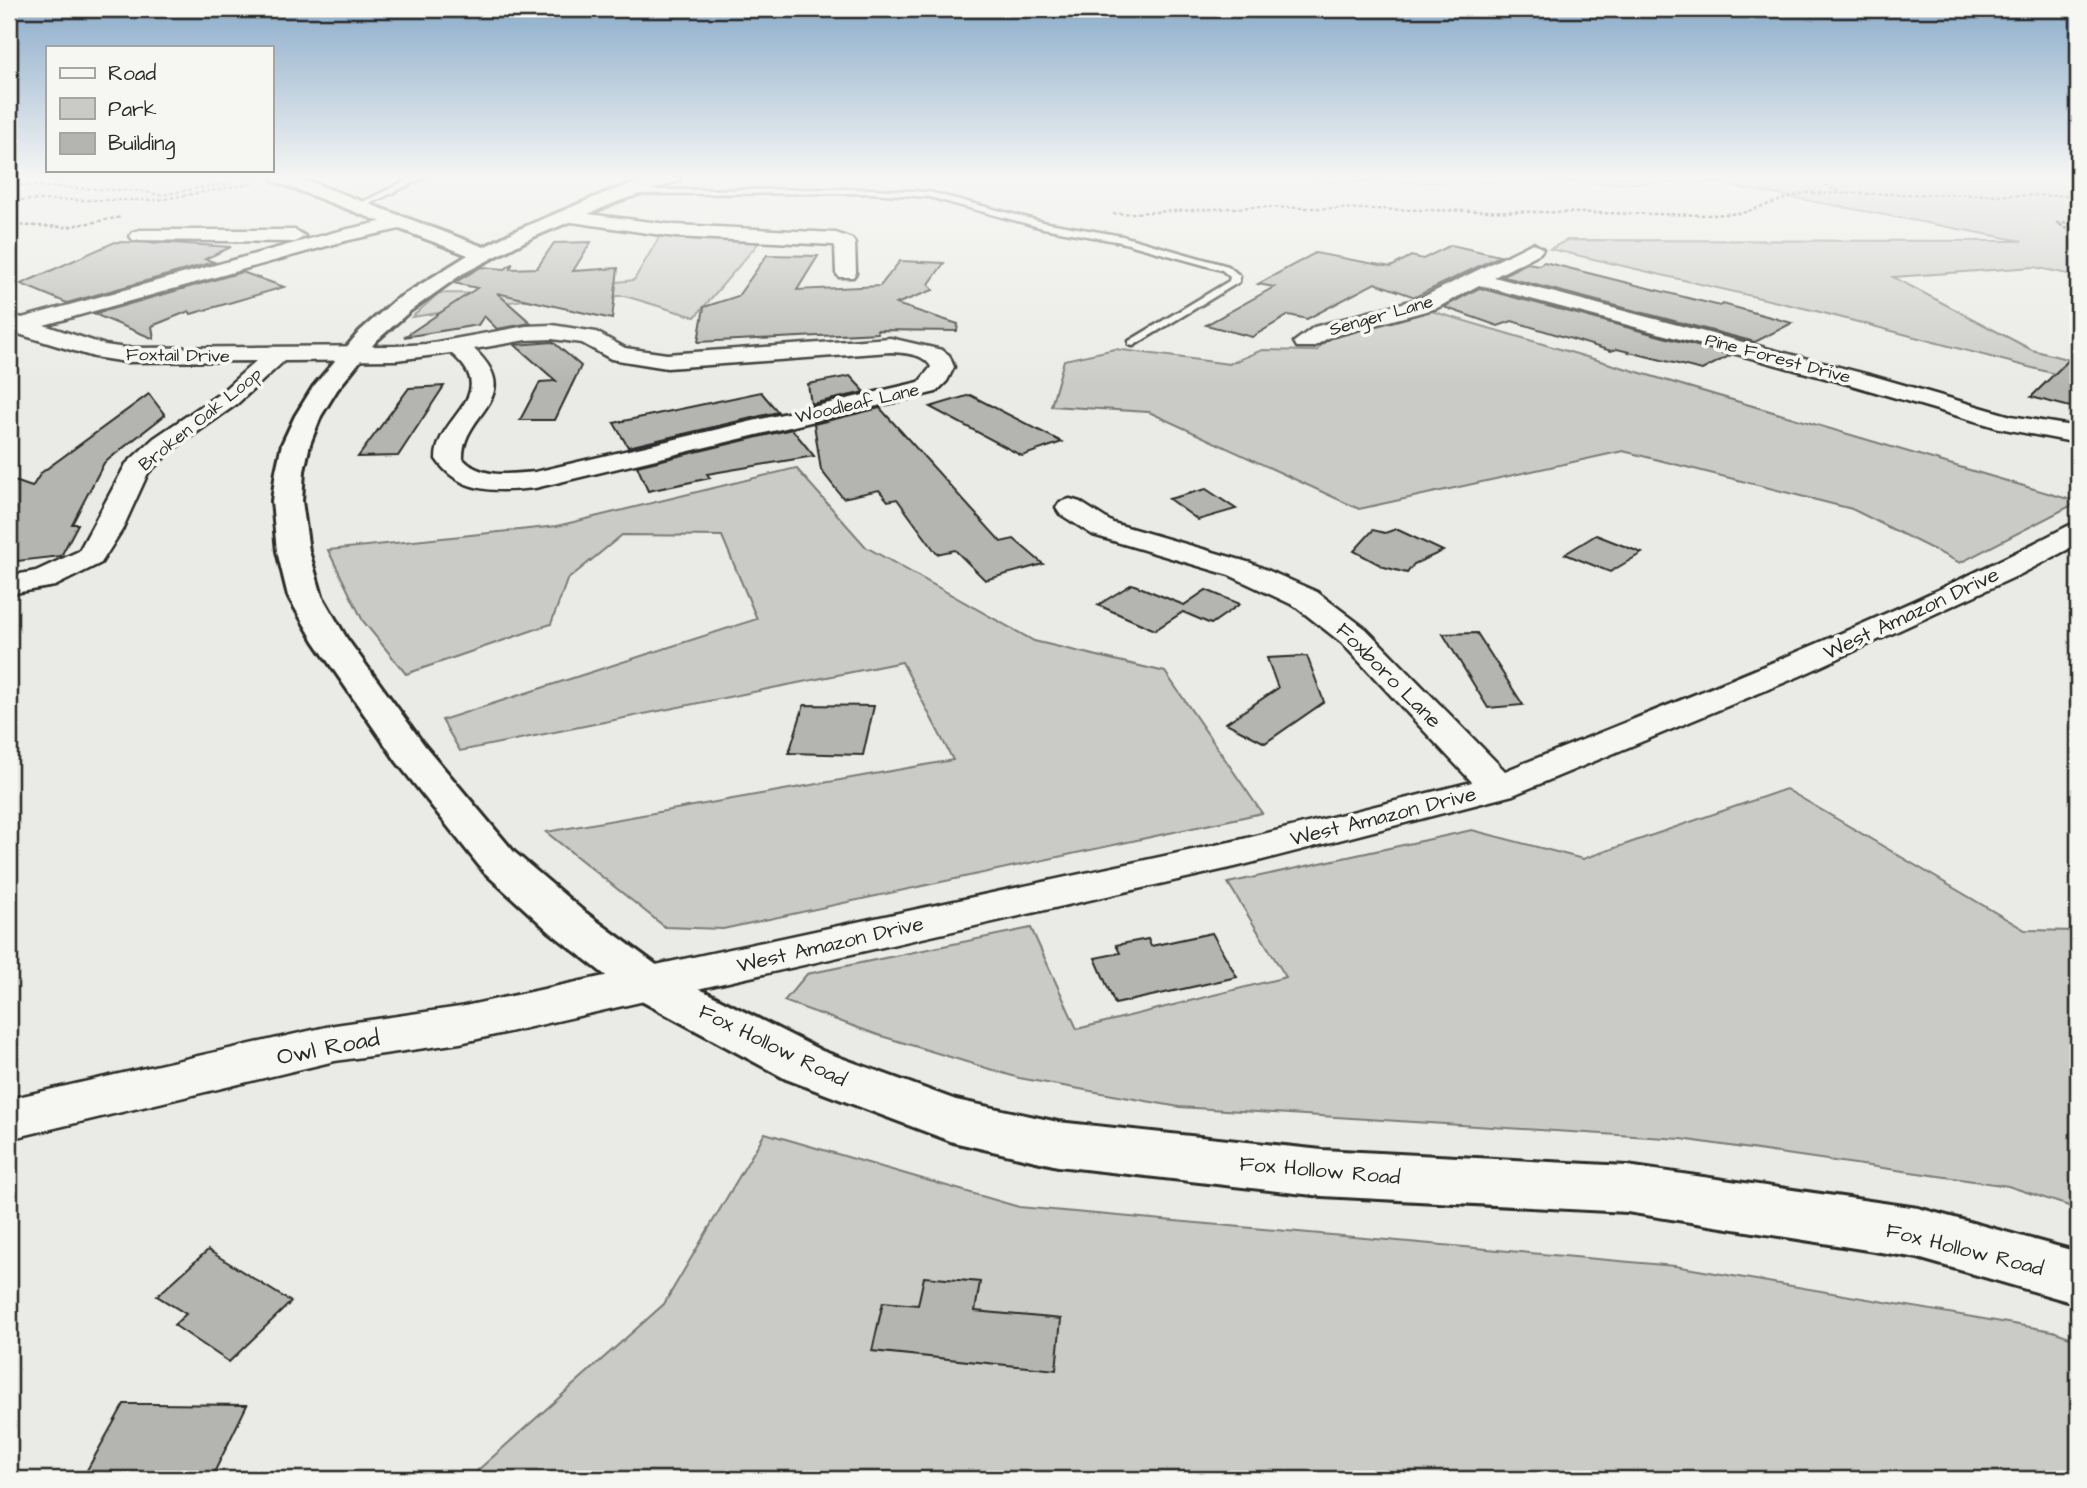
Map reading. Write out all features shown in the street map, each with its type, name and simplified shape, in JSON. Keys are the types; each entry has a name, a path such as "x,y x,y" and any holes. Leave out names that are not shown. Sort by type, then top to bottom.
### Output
{"main road":[{"path":"464,246 484,254"},
{"name":"Fox Hollow Road","path":"500,246 445,276 402,306 352,354 308,416 296,444 290,471 287,501 293,551 305,596 331,641 411,754 499,862 566,921 649,984 804,1065 953,1121 1058,1143 1322,1173 1627,1189 1918,1233 2078,1278"}],"street":[{"path":"13,325 303,246"},
{"path":"846,273 847,246"},
{"name":"Senger Lane","path":"1305,342 1322,332 1429,303 1532,249"},
{"name":"Pine Forest Drive","path":"1478,279 1864,381 2008,423 2078,435"},
{"name":"Foxtail Drive","path":"13,325 102,352 126,355 352,354"},
{"name":"Woodleaf Lane","path":"352,354 426,351 526,333 571,333 588,337 619,354 667,361 890,345 925,350 942,362 942,370 938,378 927,387 535,480 505,482 480,479 459,471 450,463 448,452 452,442 481,397 484,385 482,374 465,352 456,346"},
{"name":"Broken Oak Loop","path":"9,585 44,579 90,557 107,530 136,470 163,444 228,399 277,355"},
{"name":"Foxboro Lane","path":"1070,508 1103,529 1240,569 1306,599 1354,636 1499,786"},
{"name":"West Amazon Drive","path":"649,984 1239,853 1499,786 1788,669 2010,568 2078,532"},
{"name":"Owl Road","path":"9,1119 335,1043 460,1025 649,984"}],"lane":[{"path":"1133,343 1234,282 1235,276 1225,268 1148,246"}],"green space":[{"path":"654,246 756,246 695,317 625,296 550,296 412,317 439,293 511,294 634,280"},
{"path":"1555,246 2078,246 2078,276 2034,267 1893,277 2032,350 2078,362 2078,380 1816,311 1550,249"},
{"path":"1431,311 2078,502 1960,563 1852,509 1623,451 1359,509 1149,412 1051,406 1064,360 1115,349 1229,364 1262,350 1316,351 1330,336"},
{"path":"796,468 866,547 1034,641 1165,672 1262,813 723,929 665,927 546,832 953,760 902,662 460,751 442,720 757,619 722,536 622,535 567,580 551,624 406,674 363,621 328,550 557,526"},
{"path":"1786,789 2025,930 2078,931 2078,1209 2008,1186 1681,1139 1179,1107 1019,1078 878,1035 784,1001 807,974 1031,928 1077,1029 1286,977 1228,883 1472,830 1583,859"},
{"path":"765,1133 1019,1207 1675,1266 2053,1331 2078,1340 2078,1479 468,1479 664,1304"}],"building":[{"path":"105,246 231,247 205,259 214,262 67,303 21,284"},
{"path":"552,246 588,246 573,271 618,268 612,319 497,293 531,323 497,329 484,316 478,325 404,337 477,288 454,283 481,267 505,269 513,263 510,269 537,268"},
{"path":"1448,246 1500,256 1415,297 1375,283 1307,319 1289,315 1252,337 1206,325 1274,287 1258,284 1315,253 1391,267 1411,256 1423,259"},
{"path":"767,255 818,256 797,290 880,286 900,261 944,263 929,284 933,290 896,304 958,324 957,331 877,330 878,333 698,342 704,307 738,296"},
{"path":"1544,262 1792,323 1755,342 1501,276 1527,263 1539,265"},
{"path":"242,272 284,287 191,314 189,311 152,326 154,339 94,314"},
{"path":"1479,288 1731,355 1702,370 1617,349 1611,351 1512,321 1498,326 1444,307"},
{"path":"553,342 581,366 555,420 520,420 540,382 556,381 515,345"},
{"path":"2078,351 2078,409 2031,397"},
{"path":"850,376 865,392 811,404 808,384"},
{"path":"444,386 398,456 358,457 409,388"},
{"path":"761,392 778,412 628,447 614,423"},
{"path":"149,394 165,415 104,463 72,524 78,524 61,556 9,562 9,479 32,487 41,473"},
{"path":"970,395 1062,442 1022,456 930,407"},
{"path":"880,408 1001,542 1014,539 1043,564 985,580 955,550 937,554 897,499 888,501 879,490 843,498 821,470 814,424"},
{"path":"792,429 814,456 707,474 710,478 648,491 637,466"},
{"path":"1206,489 1236,509 1198,520 1169,499"},
{"path":"1396,529 1443,551 1414,564 1407,573 1384,567 1354,551 1373,530 1385,533"},
{"path":"1596,535 1642,553 1610,572 1565,554"},
{"path":"1132,584 1184,605 1206,590 1240,604 1211,624 1183,612 1155,630 1098,605"},
{"path":"1477,633 1523,705 1488,708 1443,634"},
{"path":"1307,656 1324,702 1265,743 1226,723 1278,688 1267,658"},
{"path":"804,705 874,706 863,755 789,753"},
{"path":"1212,933 1237,977 1115,1004 1095,958 1120,953 1116,945 1148,939 1151,946"},
{"path":"208,1250 291,1302 229,1362 174,1325 186,1314 157,1296"},
{"path":"924,1277 980,1282 975,1311 1061,1319 1056,1370 872,1351 883,1302 918,1305"},
{"path":"124,1404 247,1405 211,1479 82,1479"}]}
